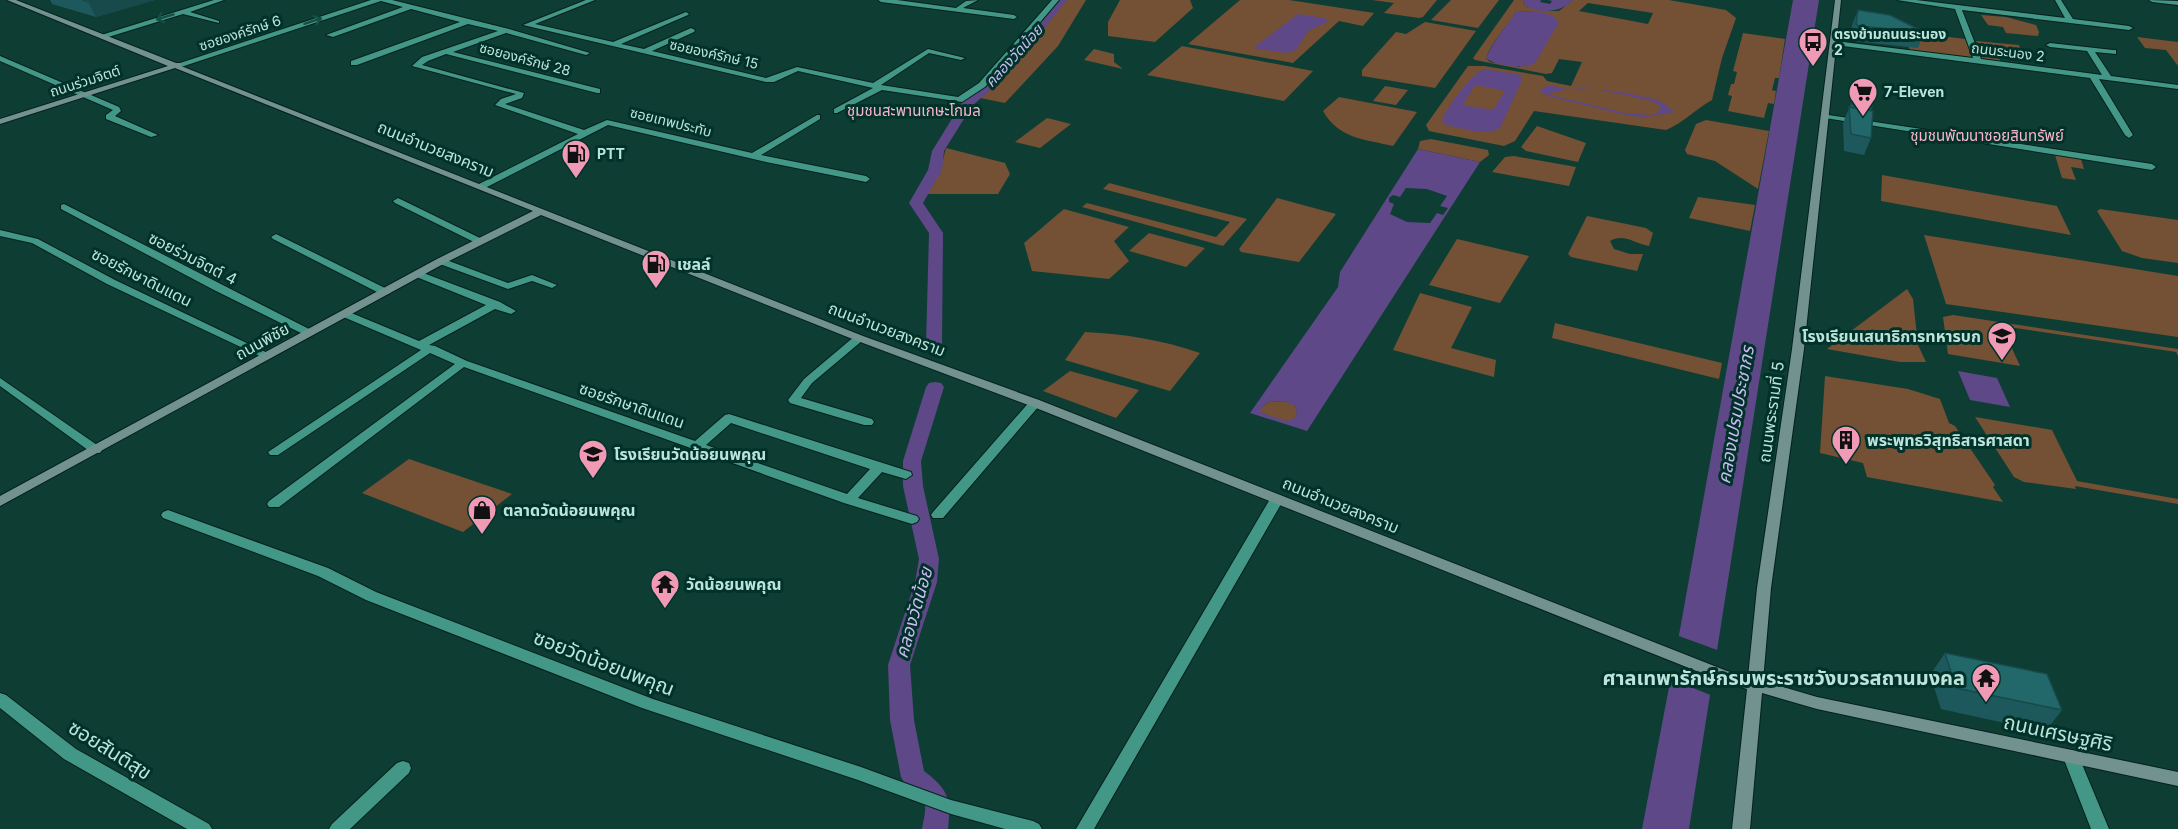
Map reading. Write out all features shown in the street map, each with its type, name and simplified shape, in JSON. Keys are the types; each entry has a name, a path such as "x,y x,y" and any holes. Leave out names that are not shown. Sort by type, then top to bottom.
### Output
{"street":[{"name":"ถนนอำนวยสงคราม","path":"10,0 859,338 1035,403 1559,612 1754,686"},
{"path":"102,36 221,0"},
{"name":"ซอยองค์รักษ์ 6","path":"178,65 378,0"},
{"path":"384,0 586,53"},
{"name":"ซอยองค์รักษ์ 28","path":"584,133 499,105 519,96 520,93 416,66 420,61 529,25 592,0"},
{"path":"881,0 1014,17"},
{"path":"957,10 975,0"},
{"name":"ซอยองค์รักษ์ 15","path":"529,25 766,80 797,69 877,86 963,99 982,85 1056,0"},
{"name":"ถนนพระรามที่ 5","path":"1741,829 1764,588 1798,351 1835,43 1838,0"},
{"path":"1900,0 2129,28"},
{"path":"2058,0 2070,20"},
{"path":"2152,0 2178,3"},
{"path":"330,35 410,7"},
{"path":"1958,7 1978,62"},
{"path":"184,12 217,22"},
{"path":"614,45 686,14"},
{"path":"354,63 467,21"},
{"path":"644,52 691,30"},
{"name":"ถนนระนอง 2","path":"1835,43 2178,87"},
{"path":"2049,45 2113,52"},
{"path":"2090,50 2108,78"},
{"path":"837,111 928,51 961,58"},
{"name":"ซอยองค์รักษ์ 28","path":"446,52 597,92"},
{"path":"0,58 117,111 109,117 154,135"},
{"name":"ถนนร่วมจิตต์","path":"0,122 178,65"},
{"path":"2093,76 2129,135"},
{"path":"1825,116 2152,167"},
{"path":"753,156 817,117"},
{"name":"ซอยเทพประทับ","path":"482,186 607,122 753,156 866,179"},
{"path":"398,201 479,242"},
{"name":"ซอยร่วมจิตต์ 4","path":"64,207 207,283 309,333"},
{"name":"ถนนพิชัย","path":"0,502 441,261 541,211"},
{"name":"ซอยรักษาดินแดน","path":"0,233 35,241 111,282 268,356"},
{"path":"276,237 386,292"},
{"path":"441,261 508,286 532,278 552,285"},
{"path":"418,274 511,311"},
{"path":"274,452 426,346 496,304"},
{"name":"ซอยรักษาดินแดน","path":"345,314 463,363 849,500 912,519"},
{"path":"859,338 808,381 795,400 868,422"},
{"path":"274,504 463,363"},
{"path":"0,381 96,450"},
{"path":"938,515 1035,403"},
{"path":"697,446 729,418 906,475"},
{"path":"849,500 879,467"},
{"path":"1084,829 1277,499"},
{"name":"ซอยวัดน้อยนพคุณ","path":"168,515 323,572 370,596 648,704 861,774 951,807 1034,829"},
{"name":"ถนนเศรษฐศิริ","path":"1754,686 1817,703 2178,779"},
{"name":"ซอยสันติสุข","path":"0,699 70,754 203,829"},
{"path":"2071,757 2100,829"},
{"path":"338,829 403,768"}],"shaded area":[{"path":"1066,0 1086,0 1058,46 1005,103 980,98 1006,76"},
{"path":"1120,0 1190,0 1193,8 1155,42 1108,36 1108,22"},
{"path":"1240,0 1289,0 1374,13 1363,26 1339,21 1293,63 1188,44"},
{"path":"1372,0 1437,0 1423,17 1419,18 1384,13 1394,3"},
{"path":"1451,0 1499,0 1478,28 1431,20"},
{"path":"1514,0 1524,0 1523,3 1528,7 1559,11 1573,0 1669,0 1726,10 1736,18 1722,58 1712,100 1666,130 1534,111 1515,141 1504,146 1429,131 1426,125 1468,66 1485,66 1543,76 1547,81 1571,86 1582,62 1559,59 1552,73 1546,74 1475,60 1473,58","holes":["1588,3 1653,13 1648,24 1579,11","1533,11 1520,67 1490,62 1486,58 1489,52 1516,12"]},
{"path":"1981,15 2006,17 2036,25 2038,36 2006,33 2003,27 1988,25"},
{"path":"1425,22 1476,31 1435,88 1362,76 1362,70 1396,32 1406,34"},
{"path":"1901,31 1965,39 1974,58 1910,50"},
{"path":"1743,33 1785,39 1779,78 1775,78 1772,90 1776,91 1774,104 1768,103 1764,118 1728,111 1732,96 1728,95 1737,72 1733,71"},
{"path":"2137,37 2178,42 2178,66 2166,50 2145,48"},
{"path":"1976,41 2019,45 2022,55 1999,52 2000,62 1982,59"},
{"path":"1182,46 1313,71 1284,101 1147,75"},
{"path":"1094,49 1114,54 1114,62 1123,69 1084,60"},
{"path":"1385,86 1408,90 1396,105 1373,101"},
{"path":"1339,97 1417,112 1393,146 1345,133 1329,120 1323,111"},
{"path":"1047,118 1071,124 1040,148 1015,142"},
{"path":"1706,120 1769,131 1758,189 1715,161 1687,154 1685,150 1696,124"},
{"path":"1537,126 1586,143 1578,162 1526,151 1521,147"},
{"path":"1431,139 1488,150 1489,155 1480,162 1418,149 1420,141"},
{"path":"946,148 1005,163 1010,174 998,194 925,194 940,171"},
{"path":"2055,155 2081,159 2084,169 2071,167 2076,180 2062,178"},
{"path":"1514,156 1576,167 1569,186 1492,172 1505,157"},
{"path":"1882,175 2057,206 2071,235 1881,201"},
{"path":"1109,183 1247,219 1223,246 1082,207 1087,203 1216,237 1230,222 1103,189"},
{"path":"1698,197 1755,205 1750,231 1689,218"},
{"path":"1277,198 1336,214 1299,262 1241,252 1239,249"},
{"path":"1064,209 1129,227 1114,241 1129,261 1109,279 1032,271 1024,243"},
{"path":"2100,209 2178,220 2178,263 2142,258 2122,251 2097,211"},
{"path":"1587,216 1646,228 1653,233 1649,246 1620,238 1610,241 1614,249 1630,254 1643,254 1637,271 1571,257 1568,254"},
{"path":"1149,233 1205,248 1186,267 1129,251"},
{"path":"1924,235 2178,276 2178,337 1946,304"},
{"path":"1457,239 1529,256 1500,303 1429,285"},
{"path":"1907,289 1913,299 1918,345 1926,362 1900,362 1827,349"},
{"path":"1420,293 1472,307 1451,348 1496,360 1494,377 1393,350"},
{"path":"1953,315 2178,349 2178,356 2176,352 2002,326 2020,366 1948,354 1943,317"},
{"path":"1555,323 1722,363 1719,379 1552,338"},
{"path":"1085,332 1144,338 1200,353 1170,391 1065,360"},
{"path":"1070,371 1139,390 1116,418 1043,391"},
{"path":"1825,376 1908,389 1940,399 1949,423 1955,426 1995,485 1993,487 2003,502 1867,477 1863,463 1820,453"},
{"path":"1284,401 1295,405 1297,412 1295,419 1286,422 1262,413 1262,407 1269,402"},
{"path":"1975,417 2052,430 2077,481 2178,499 2178,504 2075,486 2076,489 2024,482 2014,477"},
{"path":"409,459 512,494 463,532 362,493"}],"water":[{"path":"1524,0 1541,0 1540,2 1550,4 1552,1 1548,0 1573,0 1562,8 1541,11 1528,7 1523,3"},
{"name":"คลองเปรมประชากร","path":"1793,0 1819,0 1689,829 1642,829 1679,635"},
{"path":"1533,11 1551,15 1559,22 1535,63 1511,66 1486,58 1516,12"},
{"path":"1298,14 1324,18 1329,21 1308,31 1296,50 1286,53 1253,48"},
{"path":"1484,69 1521,75 1522,80 1500,128 1481,132 1446,125 1442,122 1448,109 1466,84","holes":["1475,85 1505,91 1493,110 1463,105"]},
{"path":"1549,85 1567,89 1550,95 1625,113 1651,115 1658,113 1661,107 1652,101 1596,89 1654,99 1665,104 1674,112 1647,117 1630,116 1551,97 1539,91"},
{"path":"1418,149 1480,162 1307,431 1250,413 1338,287 1340,272","holes":["1406,188 1427,189 1447,196 1440,206 1448,208 1443,215 1437,213 1430,223 1407,222 1390,214 1394,204 1389,202 1389,198 1393,195 1400,197","1284,401 1295,406 1297,412 1294,419 1286,421 1262,413 1262,407 1269,402"]},
{"path":"1958,371 1997,378 2010,407 1970,400"}],"pier":[{"path":"1676,635 1720,651 1713,696 1668,678"}],"building":[{"path":"1858,10 1890,15 1924,32 1858,26 1856,23"},
{"path":"1852,101 1872,104 1872,107 1852,104"},
{"path":"1849,107 1873,111 1871,138 1851,134"},
{"path":"1945,653 2047,674 2062,710 1956,688"}],"waterway":[{"name":"คลองวัดน้อย","path":"934,344 936,233 916,203 935,170 938,151 967,104 1001,75 1062,0"},
{"name":"คลองวัดน้อย","path":"935,387 912,461 913,486 929,559 926,582 899,665 902,720 913,777 933,792 936,799"},
{"name":"คลองวัดน้อย","path":"935,829 938,805"}],"place":[{"name":"ตรงข้ามถนนระนอง 2","path":"1813,68"},
{"name":"7-Eleven","path":"1863,118"},
{"name":"PTT","path":"576,180"},
{"name":"เชลล์","path":"656,290"},
{"name":"โรงเรียนเสนาธิการทหารบก","path":"2002,362"},
{"name":"พระพุทธวิสุทธิสารศาสดา","path":"1846,466"},
{"name":"โรงเรียนวัดน้อยนพคุณ","path":"593,480"},
{"name":"ตลาดวัดน้อยนพคุณ","path":"482,536"},
{"name":"วัดน้อยนพคุณ","path":"665,610"},
{"name":"ศาลเทพารักษ์กรมพระราชวังบวรสถานมงคล","path":"1986,704"}],"district":[{"name":"ชุมชนสะพานเกษะโกมล","path":"914,111"},
{"name":"ชุมชนพัฒนาซอยสินทรัพย์","path":"1987,136"}]}
